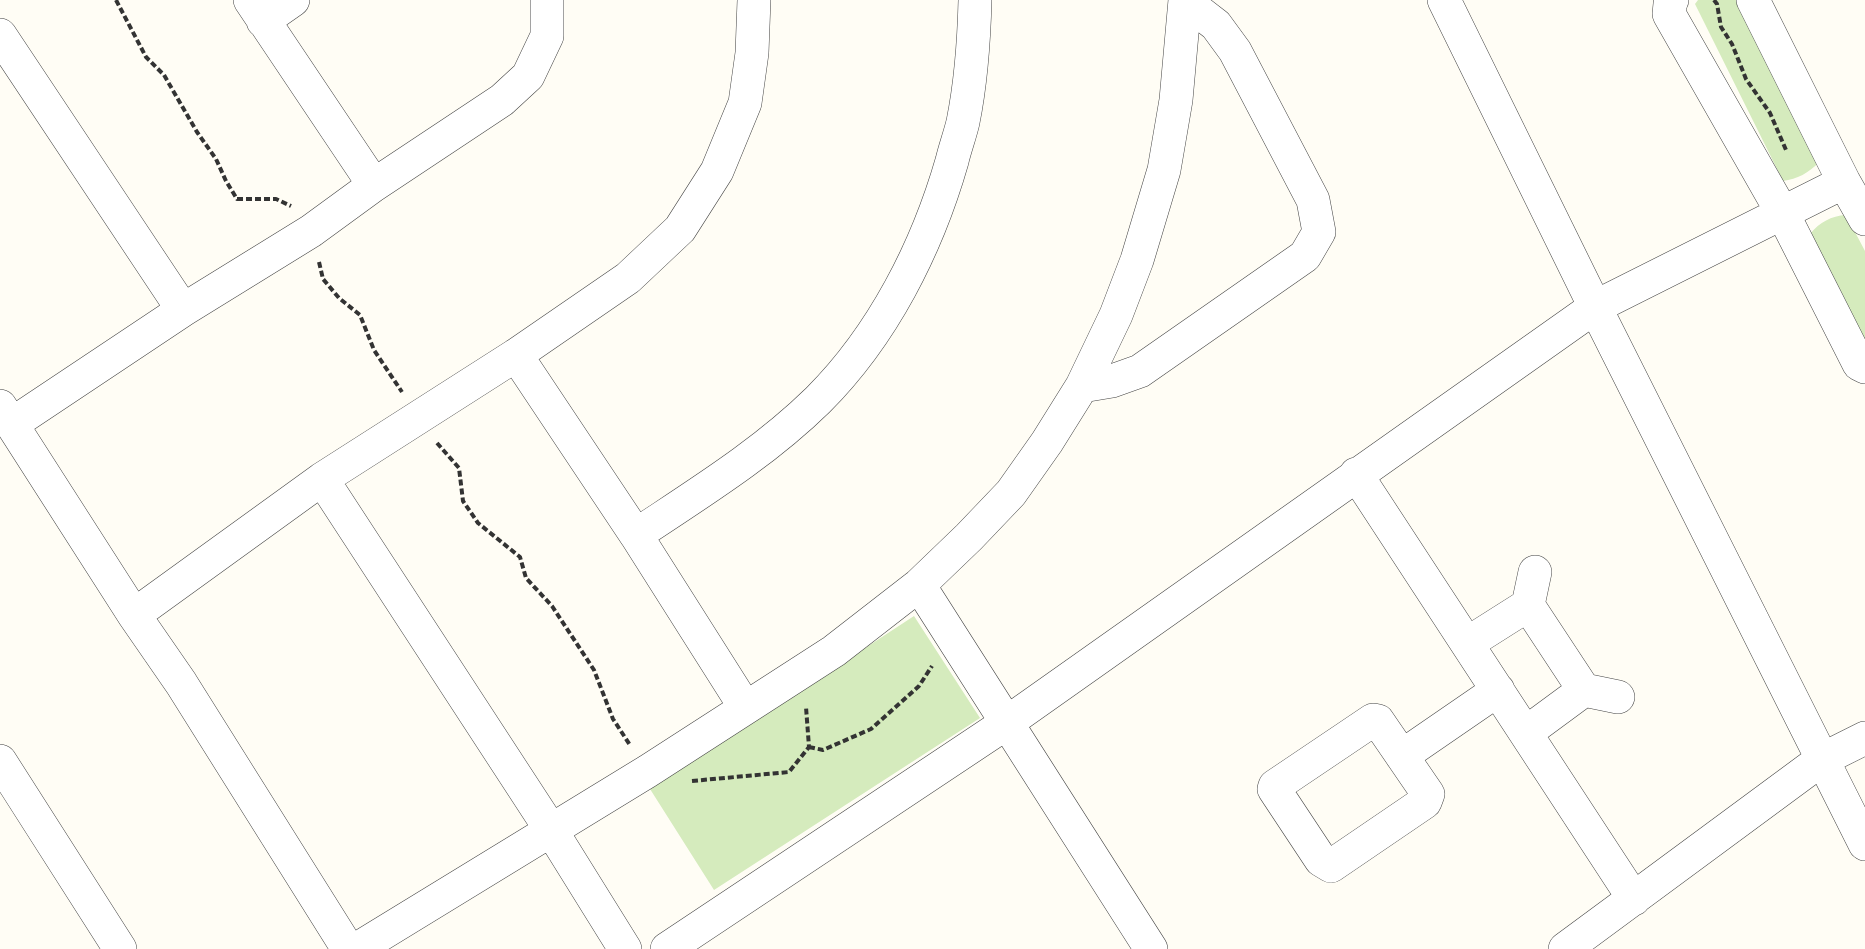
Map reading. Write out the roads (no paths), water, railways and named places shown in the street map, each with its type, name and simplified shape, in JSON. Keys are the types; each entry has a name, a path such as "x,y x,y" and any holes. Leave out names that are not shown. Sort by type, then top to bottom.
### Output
{"street":[{"path":"293,0 257,10 374,185"},
{"path":"348,949 181,683 134,615 6,415 311,231 374,185 502,100 528,76 547,36 547,0"},
{"path":"134,615 322,479 516,355 628,278 680,229 717,171 745,103 752,53 754,0"},
{"path":"636,535 763,447 818,400 855,357 887,310 914,264 942,195 960,133 974,41 975,0"},
{"path":"1444,0 1594,307 1865,844"},
{"path":"1672,0 1669,14 1783,214 1859,364 1865,367"},
{"path":"1753,0 1865,219"},
{"path":"1082,386 1112,381 1140,371 1305,256 1319,232 1313,200 1235,51 1216,25 1185,1"},
{"path":"357,949 648,771 834,651 919,585 1011,493 1082,386 1116,315 1137,260 1164,170 1176,100 1185,1"},
{"path":"0,35 183,310"},
{"path":"667,949 1005,724 1594,307 1845,182"},
{"path":"516,355 636,535 745,707"},
{"path":"1356,474 1527,732 1634,899"},
{"path":"322,479 551,830 624,949"},
{"path":"1535,572 1528,605 1584,690 1618,697"},
{"path":"919,585 1005,724 1151,949"},
{"path":"1468,643 1528,605"},
{"path":"1402,756 1498,690"},
{"path":"1527,732 1584,690"},
{"path":"1373,720 1378,722 1402,756 1428,794 1425,802 1331,866 1326,864 1275,793 1275,786 1373,720"},
{"path":"1565,949 1821,760 1865,738"},
{"path":"0,761 120,949"}]}
